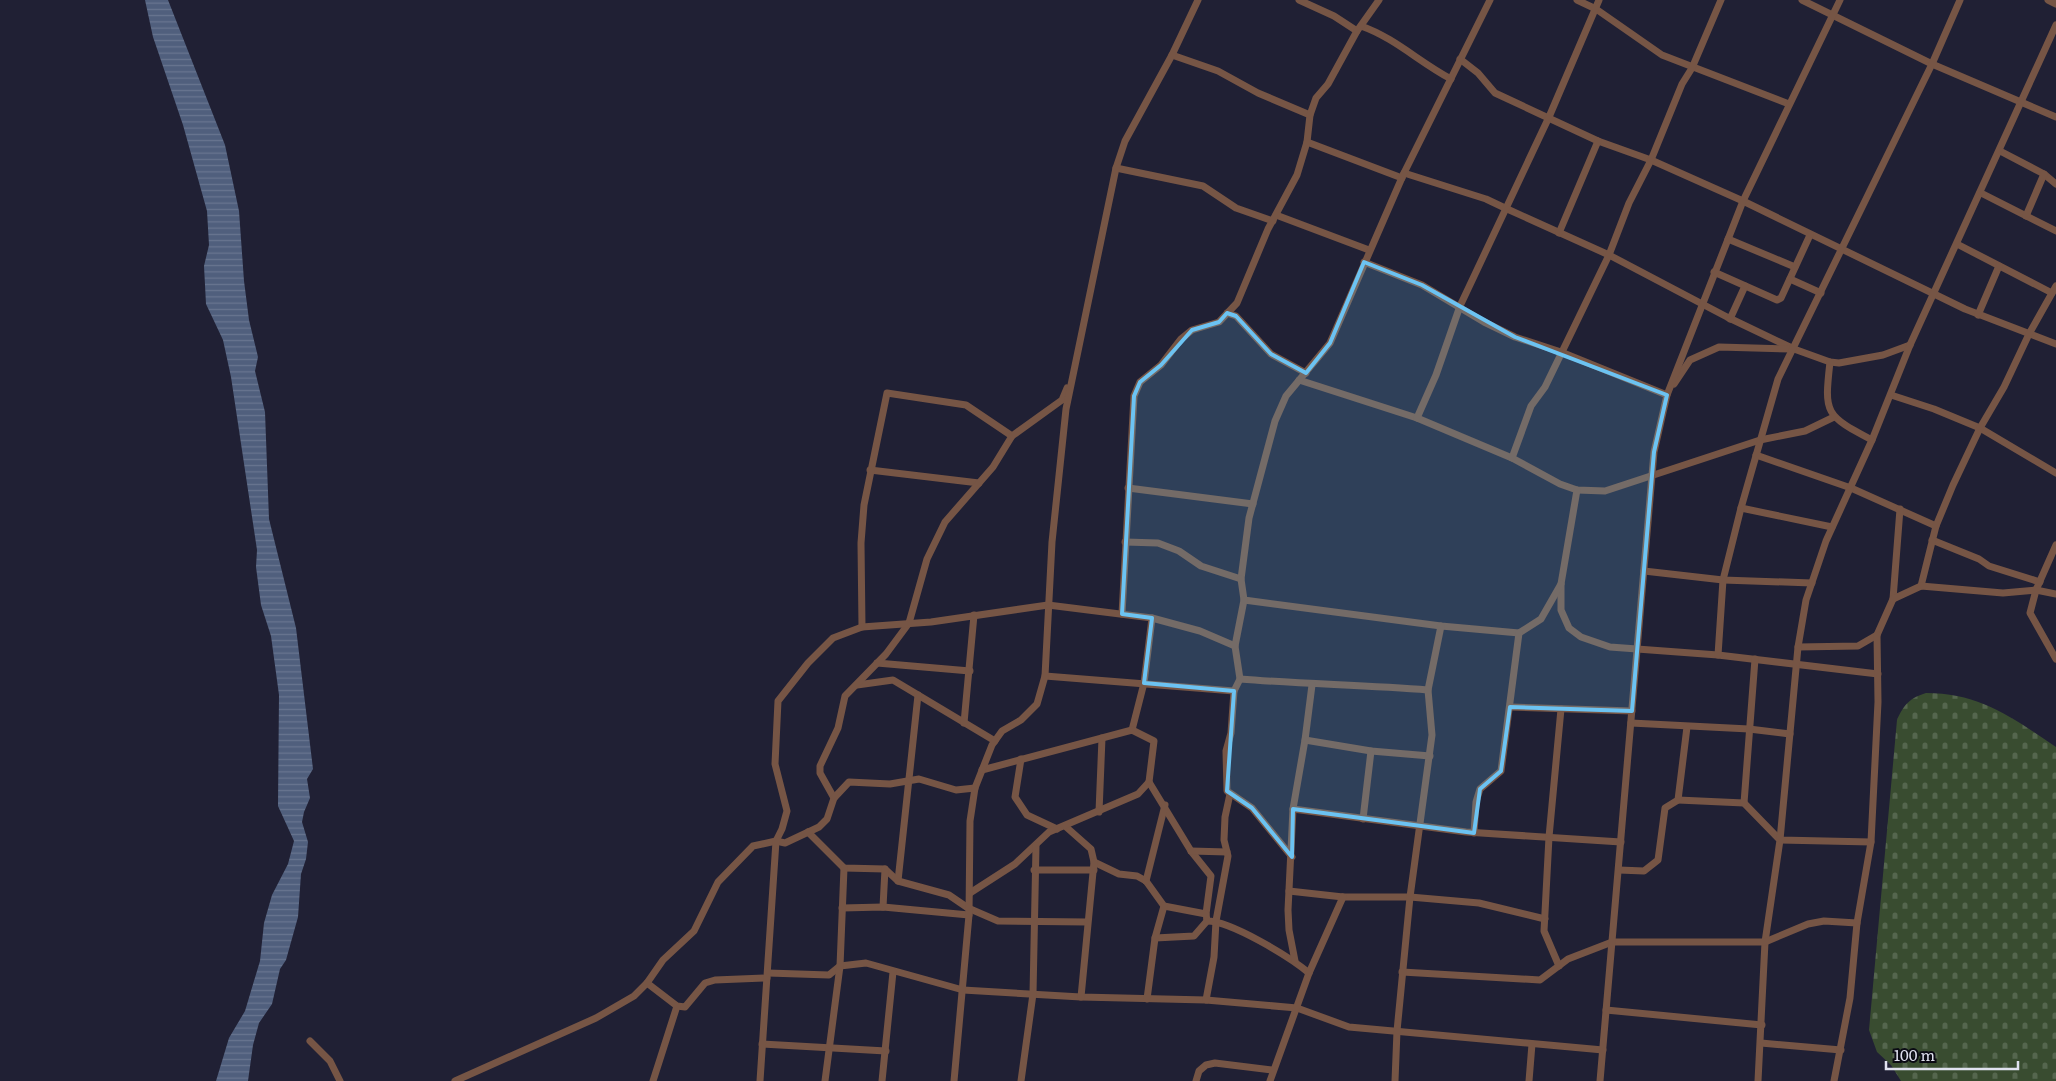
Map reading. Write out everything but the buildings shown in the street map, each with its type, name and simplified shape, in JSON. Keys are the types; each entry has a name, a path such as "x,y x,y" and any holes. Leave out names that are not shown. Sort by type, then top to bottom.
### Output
{"street":[{"path":"954,1081 969,912 970,821 975,788 995,741 1002,732 1021,720 1038,704 1045,676 1047,657 1048,605 1066,409 1116,168 1125,141 1172,55 1198,0"},
{"path":"1299,0 1359,29 1394,41 1428,67 1451,79"},
{"path":"1122,614 1133,429 1131,410 1134,396 1140,382 1161,365 1180,339 1192,330 1218,322 1238,302 1274,218 1297,175 1307,142 1310,115 1318,94 1341,63 1359,29 1379,0"},
{"path":"1292,857 1252,808 1226,791 1226,751 1231,733 1234,691 1240,679 1235,646 1244,600 1241,579 1249,518 1276,421 1286,396 1330,343 1369,250 1403,176 1490,0"},
{"path":"1577,0 1596,8 1656,52 1692,68 1789,104"},
{"path":"1418,418 1436,375 1460,306 1483,262 1505,208 1549,117 1599,0"},
{"path":"1512,458 1531,406 1545,387 1609,256 1629,203 1651,160 1682,84 1692,68 1721,0"},
{"path":"1802,0 1932,64 2021,104 2056,117"},
{"path":"1600,1081 1654,452 1667,395 1743,201 1840,0"},
{"path":"1718,655 1724,580 1741,508 1778,378 1794,349 1932,64 1960,0"},
{"path":"2048,0 2056,4"},
{"path":"1758,1081 1765,942 1780,840 1798,647 1806,600 1832,527 1872,440 1910,345 1981,193 2056,25"},
{"path":"1172,55 1218,71 1258,93 1310,115"},
{"path":"1460,60 1478,72 1495,93 1598,141 1651,160 1743,201 1978,315 2056,344"},
{"path":"1559,233 1598,141"},
{"path":"1307,142 1403,176 1486,199 1609,256 1730,319 1794,349 1830,362 1839,363 1874,357 1910,345"},
{"path":"2000,150 2044,174 2056,184"},
{"path":"1116,168 1203,186 1236,208 1274,218 1369,250"},
{"path":"2026,216 2044,174"},
{"path":"1981,193 2056,231"},
{"path":"1714,272 1777,300 1790,279 1810,235"},
{"path":"1728,239 1796,267"},
{"path":"1921,586 1936,526 1980,428 2004,387 2029,334 2054,290 1999,266 1957,244"},
{"path":"1364,262 1422,285 1484,322 1516,337 1561,352 1667,395"},
{"path":"1978,315 1999,266"},
{"path":"1790,279 1821,293"},
{"path":"1730,319 1745,286"},
{"path":"1226,313 1236,316 1271,354 1306,373"},
{"path":"1667,395 1690,360 1720,347 1794,349"},
{"path":"1830,362 1826,398 1834,417 1843,425 1872,440"},
{"path":"834,798 820,773 820,766 838,728 845,696 898,641 909,623 927,558 945,522 979,483 1012,436 1062,400 1072,374"},
{"path":"1299,380 1418,418 1512,458 1560,484 1577,490 1605,492 1760,440 1805,431 1834,417"},
{"path":"862,627 861,543 870,470 887,393 966,405 1012,436"},
{"path":"1891,395 1934,409 1980,428 2056,473"},
{"path":"1756,455 1851,488 1936,526"},
{"path":"870,470 979,483"},
{"path":"1128,488 1253,504"},
{"path":"1577,490 1561,584 1561,610 1569,628 1582,637 1610,647 1718,655 1878,674"},
{"path":"1741,508 1832,527"},
{"path":"1834,1081 1850,998 1857,923 1871,842 1878,674 1877,635 1893,599 1900,509"},
{"path":"1932,540 1979,559 1995,569 2040,582"},
{"path":"1125,542 1158,543 1179,551 1201,566 1241,579"},
{"path":"2056,545 2036,590 2030,613 2056,659"},
{"path":"1644,571 1724,580 1812,583"},
{"path":"1244,600 1441,626 1519,634 1541,619 1561,584"},
{"path":"1893,599 1921,586 2003,593 2036,590 2056,594"},
{"path":"760,1081 776,841 782,829 787,811 775,764 778,701 821,649 834,638 862,627 974,616 1048,605 1152,618 1200,631 1235,646"},
{"path":"964,723 974,616"},
{"path":"1132,730 1144,683 1152,618"},
{"path":"1395,1081 1396,1031 1410,897 1432,735 1428,690 1441,626"},
{"path":"1474,832 1476,802 1480,788 1501,771 1519,634"},
{"path":"1798,647 1858,646 1877,635"},
{"path":"1744,803 1755,659"},
{"path":"877,663 970,671"},
{"path":"1045,676 1234,691"},
{"path":"1240,679 1312,685 1359,684 1428,690"},
{"path":"857,685 894,680 995,741"},
{"path":"1295,961 1289,930 1292,809 1306,740 1312,685"},
{"path":"898,881 918,695"},
{"path":"1510,707 1632,711"},
{"path":"1559,966 1544,931 1549,837 1561,709"},
{"path":"1631,723 1749,729 1790,734"},
{"path":"1678,800 1687,727"},
{"path":"970,893 1015,864 1049,832 1100,812 1138,794 1149,782 1154,742 1132,730 982,770"},
{"path":"1100,812 1102,738"},
{"path":"1306,740 1371,750 1430,756"},
{"path":"1363,819 1371,750"},
{"path":"1021,759 1015,797 1028,815 1057,830"},
{"path":"455,1081 596,1018 634,996 647,983 663,960 694,931 718,882 753,846 776,841 785,843 808,832 827,819 834,798 849,782 890,784 910,780 931,781 956,790 975,788"},
{"path":"1149,782 1165,805 1191,851 1211,876 1224,879"},
{"path":"1206,1000 1214,957 1216,921 1224,879 1227,852 1224,840 1225,817 1230,794"},
{"path":"1619,870 1644,871 1658,860 1665,808 1678,800 1744,803 1780,840 1871,842"},
{"path":"1146,881 1165,805"},
{"path":"1292,809 1474,832 1621,842"},
{"path":"1065,826 1091,849 1094,862 1081,998"},
{"path":"808,832 844,868 885,869 898,881 949,895 969,912"},
{"path":"1021,1081 1033,994 1034,870 1036,846"},
{"path":"1191,851 1227,852"},
{"path":"1094,862 1119,874 1137,876 1146,881 1164,906 1216,921 1295,961 1310,973"},
{"path":"826,1081 828,1048 840,966 844,868"},
{"path":"882,907 885,869"},
{"path":"1034,870 1094,870"},
{"path":"1155,938 1194,936 1206,918 1211,876"},
{"path":"1289,891 1343,897 1410,897 1479,903 1545,919"},
{"path":"1270,1081 1272,1070 1310,973 1343,897"},
{"path":"1146,999 1155,938 1164,906"},
{"path":"842,908 882,907 969,912 998,921 1087,922"},
{"path":"1402,972 1540,980 1568,959 1612,942 1765,942 1808,924 1824,921 1857,923"},
{"path":"647,983 677,1006 688,1005 698,989 705,983 715,980 767,975 830,975 840,966 866,963 963,990 1081,998 1206,1000 1297,1008 1350,1027 1603,1050"},
{"path":"882,1081 894,972"},
{"path":"654,1081 677,1006"},
{"path":"1606,1010 1762,1025"},
{"path":"310,1041 330,1060 340,1081"},
{"path":"1761,1043 1841,1050"},
{"path":"762,1044 886,1051"},
{"path":"1529,1081 1532,1044"},
{"path":"1196,1081 1199,1071 1211,1064 1272,1070"}],"highlighted area":[{"path":"1364,262 1422,285 1515,337 1667,395 1654,452 1632,711 1510,707 1501,771 1480,789 1474,833 1293,809 1292,857 1252,808 1227,791 1234,691 1144,683 1152,618 1122,614 1134,396 1140,382 1161,365 1192,330 1219,322 1227,313 1236,316 1271,354 1306,373 1330,343"}],"green space":[{"path":"1926,693 1963,697 1980,702 2010,717 2056,747 2056,1081 1901,1081 1891,1065 1877,1052 1869,1030 1897,720 1908,702"}],"water":[{"path":"145,0 168,0 225,145 239,211 249,320 258,357 255,371 265,412 269,519 296,628 313,769 307,779 310,798 302,822 308,842 306,859 301,874 298,917 286,960 280,969 272,1004 259,1023 253,1045 248,1081 216,1081 229,1038 245,1011 260,961 264,923 272,895 288,864 294,841 278,806 279,695 271,636 261,605 256,567 257,550 231,377 223,340 206,304 204,266 209,245 207,211 183,125 153,37"}]}
